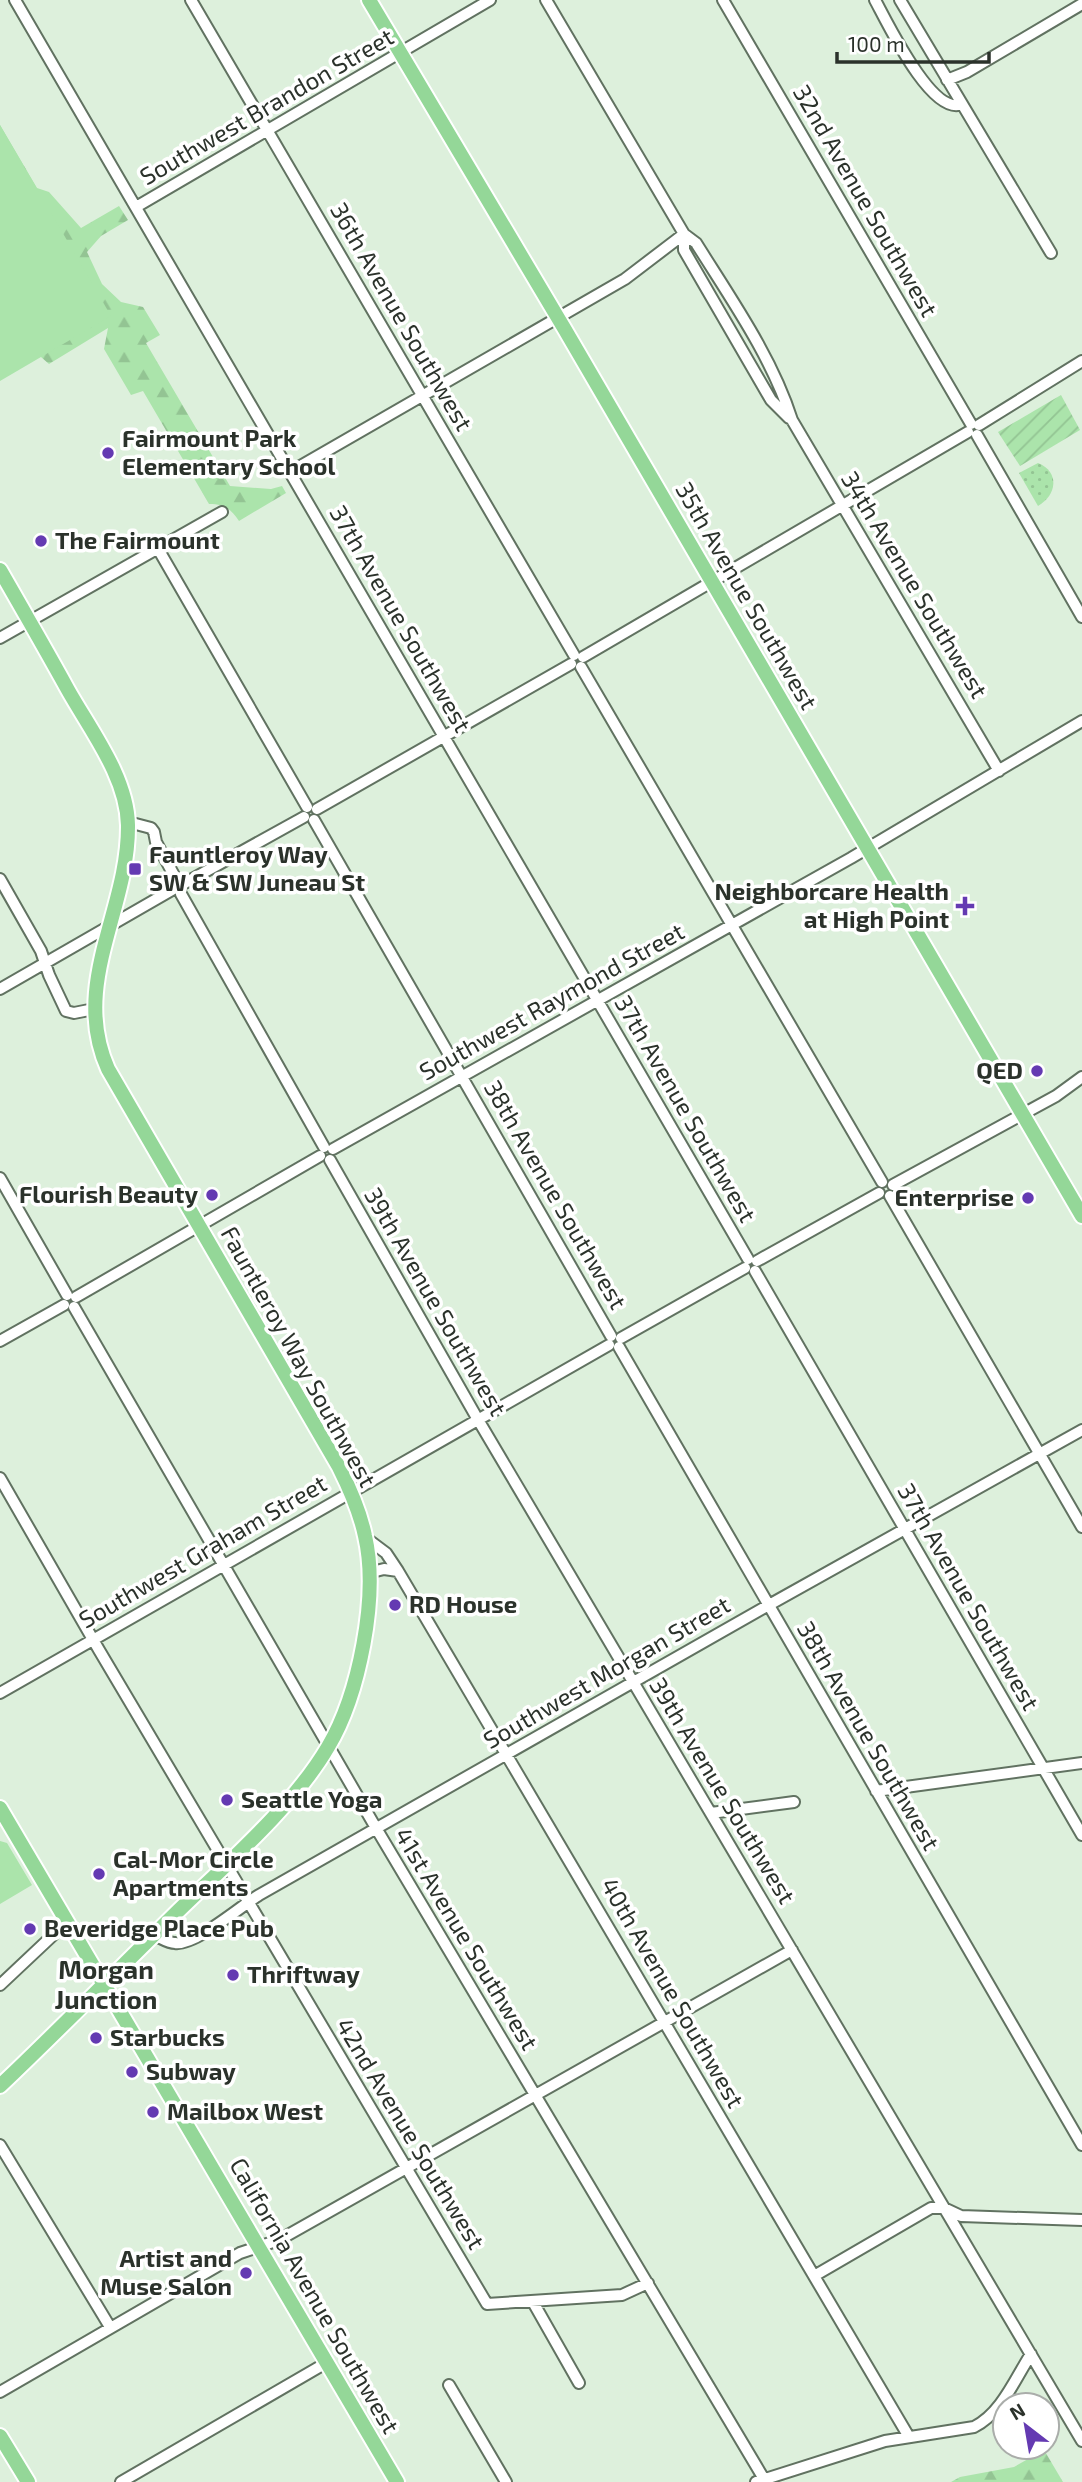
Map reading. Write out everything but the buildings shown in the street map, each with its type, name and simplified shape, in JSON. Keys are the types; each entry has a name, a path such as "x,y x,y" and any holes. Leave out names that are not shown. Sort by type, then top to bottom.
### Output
{"main road":[{"name":"35th Avenue Southwest","path":"369,0 1082,1216"},
{"name":"Fauntleroy Way Southwest","path":"0,570 107,757 124,797 128,822 125,860 99,965 94,1009 100,1049 108,1069 351,1491 366,1538 368,1573 367,1612 357,1677 329,1746 281,1808 0,2086"},
{"name":"California Avenue Southwest","path":"0,1808 5,1828 67,1922 259,2247 392,2480"},
{"path":"0,2436 27,2482"}],"street":[{"name":"37th Avenue Southwest","path":"15,0 1082,1835"},
{"name":"36th Avenue Southwest","path":"191,0 1082,1527"},
{"name":"Southwest Brandon Street","path":"136,207 490,0"},
{"name":"34th Avenue Southwest","path":"546,0 684,234 696,243 754,338 785,397 792,421"},
{"name":"32nd Avenue Southwest","path":"723,0 1082,617"},
{"path":"874,0 928,89 949,104 962,104"},
{"path":"900,0 1051,253"},
{"path":"947,80 967,72 1079,6"},
{"name":"34th Avenue Southwest","path":"684,234 684,250 771,400 792,421 999,771"},
{"path":"290,472 625,279 684,234"},
{"path":"0,989 713,583 973,429 1082,360"},
{"path":"0,638 222,512"},
{"name":"38th Avenue Southwest","path":"158,547 1082,2145"},
{"name":"Southwest Raymond Street","path":"0,1341 327,1153 867,849 1082,721"},
{"name":"39th Avenue Southwest","path":"128,822 151,828 154,832 156,842 179,887 477,1418 1031,2354 1075,2417 1082,2441"},
{"path":"0,879 41,951 66,1011 74,1013 94,1009"},
{"name":"Southwest Graham Street","path":"0,1693 477,1418 1062,1092 1082,1077"},
{"name":"41st Avenue Southwest","path":"0,1178 221,1565 648,2283 760,2481"},
{"name":"Southwest Morgan Street","path":"154,1935 173,1943 186,1942 249,1901 376,1828 1082,1430"},
{"name":"42nd Avenue Southwest","path":"0,1478 92,1639 486,2304 533,2302"},
{"name":"40th Avenue Southwest","path":"366,1538 386,1553 398,1571 909,2437"},
{"path":"368,1573 384,1569 398,1571"},
{"path":"876,1791 1082,1763"},
{"path":"711,1813 794,1802"},
{"path":"0,1985 67,1922"},
{"path":"0,2392 240,2253 279,2241 792,1950"},
{"path":"0,2146 110,2327"},
{"path":"814,2276 938,2206 961,2216 1082,2220"},
{"path":"579,2383 533,2302 622,2295 648,2283"},
{"path":"760,2481 886,2441 963,2431 982,2423 995,2410 1031,2354"},
{"path":"121,2482 326,2363"},
{"path":"449,2385 506,2482"}],"green space":[{"path":"0,125 37,188 49,192 81,228 119,206 128,220 101,236 87,252 102,284 121,302 143,307 160,335 146,343 230,486 271,489 282,486 286,493 239,521 227,508 209,504 143,391 131,395 104,349 108,328 49,364 41,357 0,231"},
{"path":"0,125 111,316 0,381"},
{"path":"1061,395 1080,430 1020,466 998,432"},
{"path":"1038,463 1050,472 1053,484 1049,496 1038,506 1019,473"},
{"path":"0,1841 7,1843 32,1885 0,1904"},
{"path":"1025,2461 1051,2461 1063,2482 951,2482 960,2477 1014,2467"}],"place":[{"name":"Fairmount Park Elementary School","path":"108,453"},
{"name":"The Fairmount","path":"41,541"},
{"name":"Fauntleroy Way SW & SW Juneau St","path":"135,869"},
{"name":"Neighborcare Health at High Point","path":"965,906"},
{"name":"QED","path":"1037,1071"},
{"name":"Flourish Beauty","path":"212,1195"},
{"name":"Enterprise","path":"1028,1198"},
{"name":"RD House","path":"395,1605"},
{"name":"Seattle Yoga","path":"227,1800"},
{"name":"Cal-Mor Circle Apartments","path":"99,1874"},
{"name":"Beveridge Place Pub","path":"30,1929"},
{"name":"Thriftway","path":"233,1975"},
{"name":"Starbucks","path":"96,2038"},
{"name":"Subway","path":"132,2072"},
{"name":"Mailbox West","path":"153,2112"},
{"name":"Artist and Muse Salon","path":"246,2273"}],"district":[{"name":"Morgan Junction","path":"106,1985"}]}
